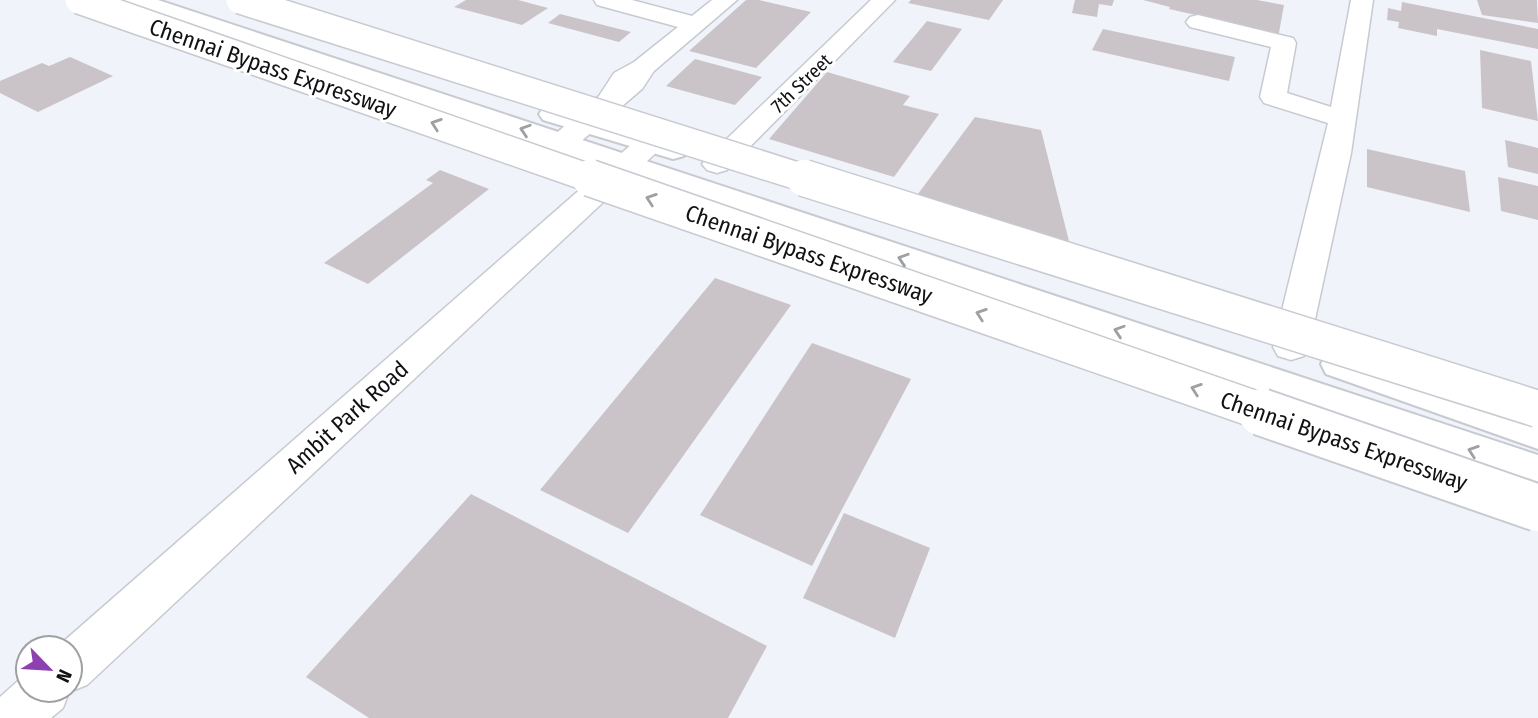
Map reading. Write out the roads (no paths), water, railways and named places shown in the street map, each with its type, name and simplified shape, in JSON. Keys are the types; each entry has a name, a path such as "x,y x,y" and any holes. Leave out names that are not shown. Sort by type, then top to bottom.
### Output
{"main road":[{"name":"Chennai Bypass Expressway","path":"79,0 1538,508"},
{"path":"134,0 573,133 650,143 1291,348 1538,432"},
{"path":"201,0 573,133 624,166 1538,473"},
{"path":"240,0 1538,409"}],"street":[{"path":"605,0 696,24"},
{"path":"573,133 612,98 628,89 639,78 643,67 726,0"},
{"name":"7th Street","path":"717,164 884,0"},
{"path":"1291,348 1337,153 1362,0"},
{"path":"1198,22 1284,43 1273,97 1342,120"},
{"name":"Ambit Park Road","path":"84,654 650,143"},
{"path":"14,718 30,704"}]}
